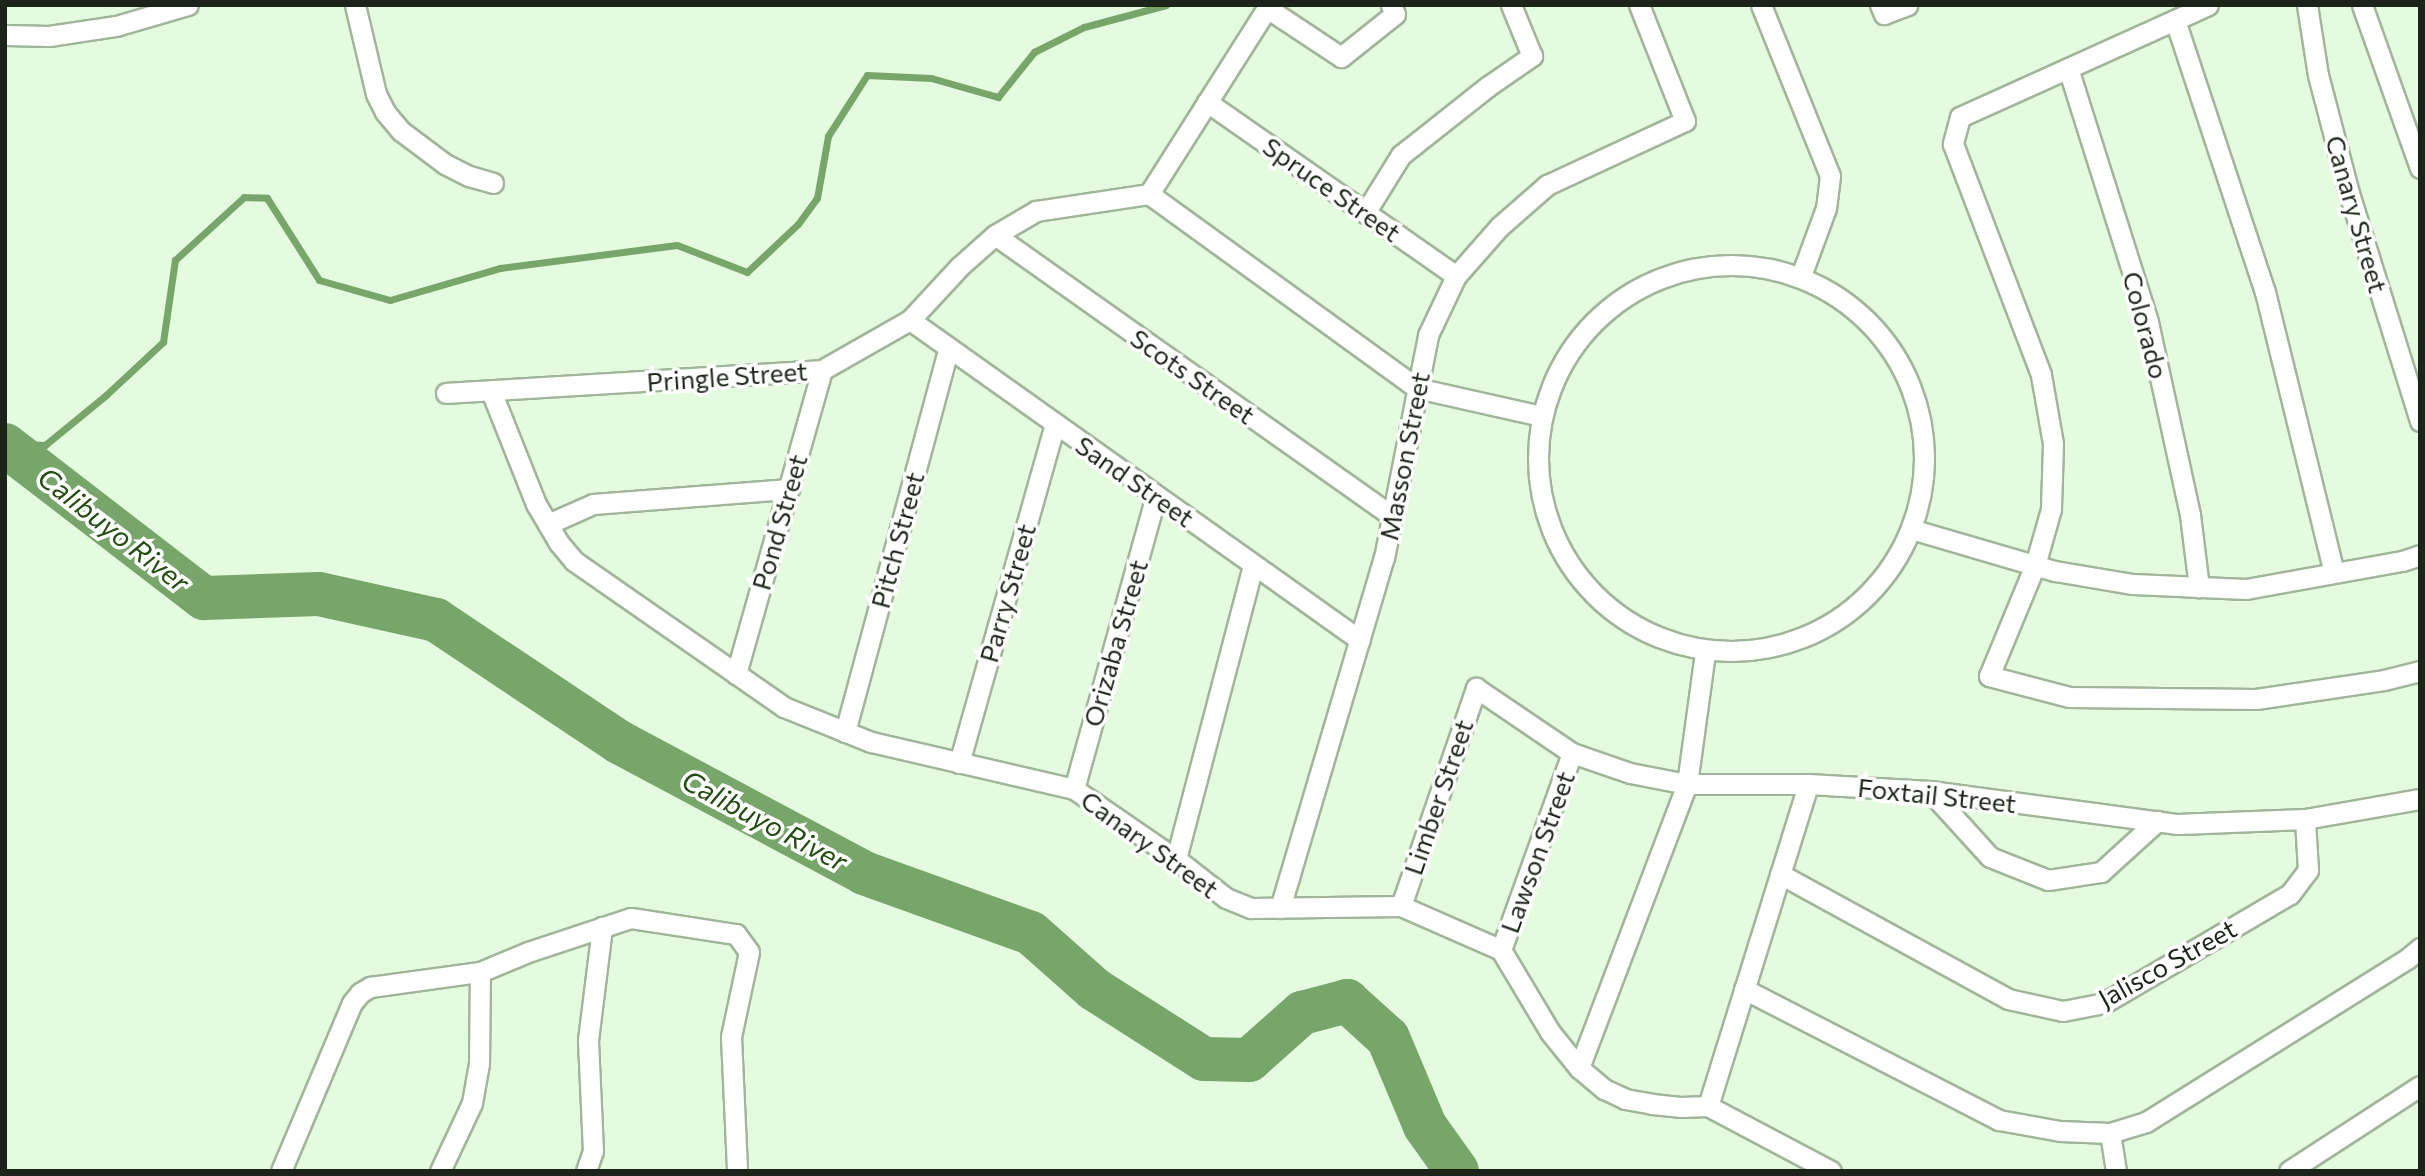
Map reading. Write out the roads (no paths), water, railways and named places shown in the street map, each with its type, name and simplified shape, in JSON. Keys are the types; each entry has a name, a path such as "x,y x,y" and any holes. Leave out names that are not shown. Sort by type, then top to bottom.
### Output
{"street":[{"path":"5,36 48,36 116,26 188,5"},
{"path":"355,5 376,94 401,131 437,158 469,176 493,183"},
{"path":"1391,5 1395,14 1341,57 1268,7 1149,194 1417,387 1541,416"},
{"path":"1365,213 1402,155 1486,87 1532,56 1511,5"},
{"name":"Masson Street","path":"1280,908 1384,558 1428,335 1456,276 1499,226 1547,185 1685,121 1639,5"},
{"path":"1761,5 1830,176 1826,208 1801,276"},
{"path":"1880,5 1884,14 1907,5"},
{"path":"2208,5 1960,117 1953,144 2041,375 2053,444 2051,509 2035,565 1989,676 2069,697 2256,699 2384,680 2420,671"},
{"name":"Canary Street","path":"2307,5 2318,75 2348,193 2420,421"},
{"path":"2362,5 2420,168"},
{"path":"2175,20 2265,292 2334,573"},
{"name":"Colorado","path":"2068,68 2148,322 2190,515 2199,587"},
{"name":"Spruce Street","path":"1207,102 1456,276"},
{"name":"Pringle Street","path":"446,393 822,370 910,320 959,267 995,235 1036,211 1149,194"},
{"name":"Scots Street","path":"995,235 1392,516"},
{"path":"1721,264 1762,266 1801,276 1832,292 1861,313 1892,349 1913,390 1923,436 1923,483 1911,528 1895,561 1874,589 1842,617 1805,638 1765,650 1705,652 1653,637 1607,610 1571,570 1547,522 1539,488 1537,452 1541,416 1559,369 1588,327 1626,295 1671,274 1721,264"},
{"name":"Sand Street","path":"910,320 1360,640"},
{"name":"Pitch Street","path":"845,732 948,349"},
{"name":"Pond Street","path":"736,674 822,370"},
{"name":"Canary Street","path":"491,391 536,504 574,561 785,707 871,742 1074,789 1176,859 1226,898 1251,908 1401,906 1502,950"},
{"name":"Parry Street","path":"960,763 1055,424"},
{"path":"548,524 593,504 789,489"},
{"name":"Orizaba Street","path":"1074,789 1156,496"},
{"path":"1911,528 2035,565 2133,584 2246,589 2420,555"},
{"path":"1176,859 1253,565"},
{"path":"1579,1069 1687,784 1705,652"},
{"name":"Foxtail Street","path":"1476,688 1572,753 1630,774 1687,784 1808,784 1930,791 2178,824 2305,819 2418,804"},
{"name":"Limber Street","path":"1401,906 1476,688"},
{"name":"Lawson Street","path":"1502,950 1572,753"},
{"path":"1708,1106 1808,784"},
{"path":"1930,791 1990,857 2048,880 2101,872 2157,821"},
{"name":"Jalisco Street","path":"1780,874 2008,999 2063,1011 2104,1003 2290,894 2308,870 2305,819"},
{"path":"281,1171 352,1003 360,993 370,987 480,972 631,918 736,934 749,952 731,1037 737,1171"},
{"path":"586,1171 593,1151 588,1040 602,927"},
{"path":"1744,989 1999,1120 2060,1130 2110,1133 2146,1122 2420,948"},
{"path":"1502,950 1549,1032 1579,1069 1604,1089 1625,1099 1680,1107 1708,1106 1831,1171"},
{"path":"440,1171 472,1103 479,1064 480,972"},
{"path":"2289,1171 2420,1086"},
{"path":"2110,1133 2116,1171"}],"waterway":[{"path":"5,443 45,445 106,395 163,342 175,260 244,197 267,198 319,280 390,300 500,268 677,245 747,272 798,224 817,198 828,136 867,75 931,78 998,97 1034,52 1084,27 1166,5"},
{"name":"Calibuyo River","path":"5,445 204,598 319,594 436,620 619,742 864,873 1031,933 1094,989 1204,1059 1249,1060 1302,1013 1347,1001 1388,1038 1425,1126 1457,1171"}]}
